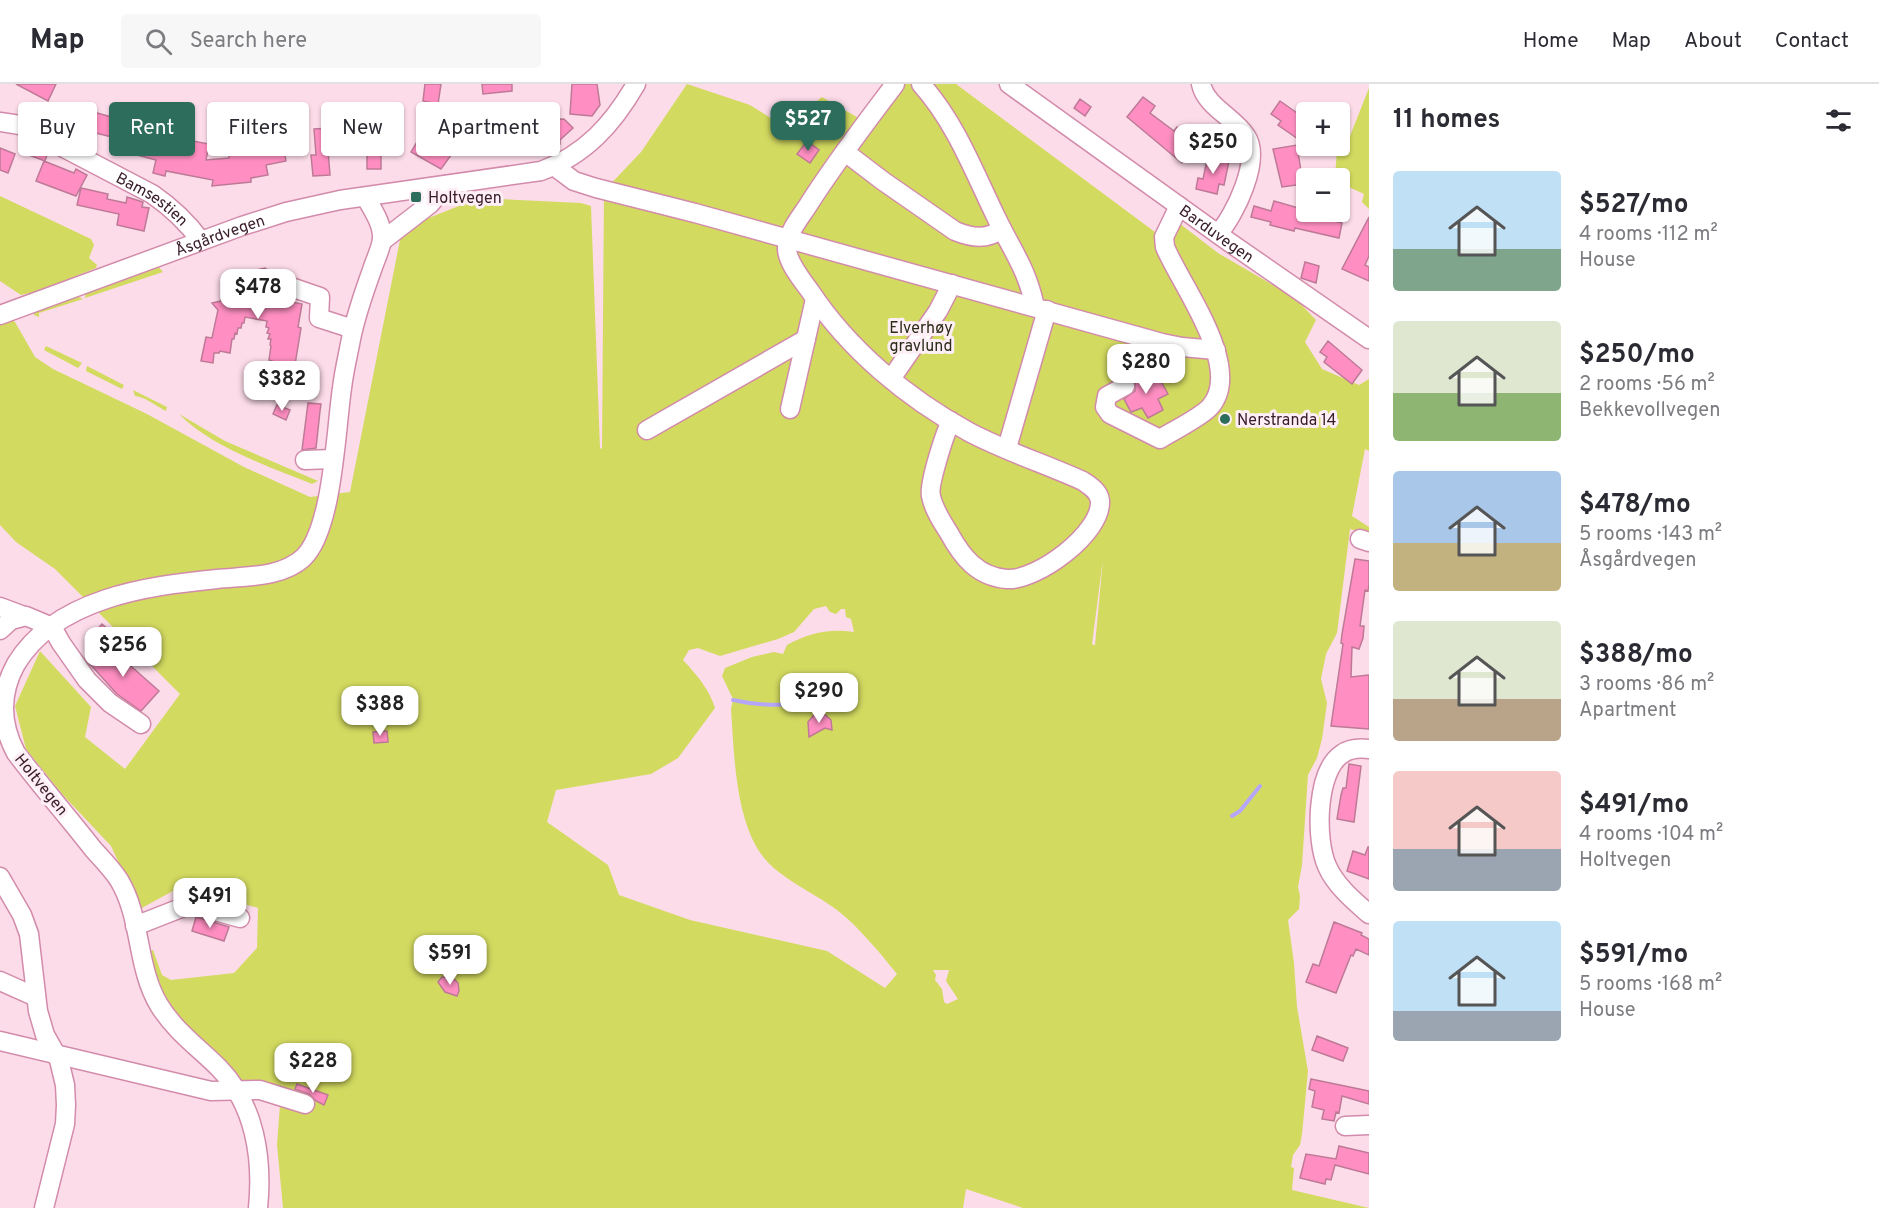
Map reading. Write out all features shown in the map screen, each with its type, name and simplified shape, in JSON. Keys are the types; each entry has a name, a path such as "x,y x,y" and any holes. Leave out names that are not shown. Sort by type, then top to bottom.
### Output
{"street":[{"path":"366,198 379,224 382,241 430,204 446,185 528,174 554,166 582,150 604,130 625,103 636,84"},
{"path":"895,84 796,223 788,240 788,255 815,299 852,344 891,379 951,421 983,439 1083,481 1095,490 1100,500 1099,508 1091,525 1076,544 1037,571 1012,579 989,574 966,560 947,531 930,492 951,421"},
{"path":"921,84 941,108 952,126 1041,309 1007,448"},
{"name":"Barduvegen","path":"1009,84 1369,339"},
{"path":"1201,84 1210,100 1246,135 1250,147 1242,195 1227,224 1218,234"},
{"name":"Bamsestien","path":"0,122 20,125 152,194 174,211 201,241"},
{"path":"845,152 955,231 969,236 986,237 993,236 1002,229"},
{"path":"554,166 574,181 596,189 695,213 1162,343 1216,350"},
{"name":"Åsgårdvegen","path":"0,315 286,212 340,200 446,185"},
{"path":"1125,386 1107,396 1105,407 1110,414 1160,439 1210,407 1216,397 1220,383 1216,350 1208,328 1165,247 1164,237 1179,206"},
{"name":"Holtvegen","path":"258,1208 260,1186 257,1146 250,1120 238,1092 221,1070 180,1031 160,1008 148,982 130,907 119,880 16,753 5,729 2,706 10,673 30,644 68,616 105,600 126,594 176,584 260,575 292,566 309,552 316,539 328,496 342,388 353,329 382,241"},
{"path":"891,379 938,311 952,284"},
{"path":"285,285 320,297 319,318 353,329"},
{"path":"790,409 815,299"},
{"path":"647,430 806,339"},
{"path":"305,460 333,459"},
{"path":"0,607 39,620 52,627 87,680 110,703 141,724"},
{"path":"0,630 11,620 24,616"},
{"path":"1369,748 1346,752 1332,765 1323,787 1319,824 1323,856 1331,874 1369,914"},
{"path":"3,886 22,915 29,934 36,997 45,1035 59,1060 65,1085 66,1114 44,1208"},
{"path":"135,926 194,905 240,918"},
{"path":"0,981 36,997"},
{"path":"0,1041 211,1091 260,1090 305,1104"},
{"path":"1345,1126 1369,1125"}],"green space":[{"name":"Elverhøy gravlund","path":"687,84 750,105 785,127 822,97 862,120 889,84 956,84 1167,241 1175,220 1218,253 1295,298 1316,320 1305,342 1322,369 1359,385 1369,379 1369,451 1365,449 1352,516 1369,527 1369,534 1350,529 1337,633 1326,654 1321,679 1327,703 1322,739 1317,758 1308,775 1302,865 1298,887 1299,909 1288,920 1297,1007 1308,1071 1302,1134 1300,1145 1293,1155 1291,1167 1294,1168 1292,1190 1369,1208 1023,1208 966,1189 963,1208 283,1208 277,1145 281,1091 244,1084 187,1028 159,988 147,951 153,950 162,975 171,980 234,973 257,948 258,908 182,886 140,909 111,846 62,794 26,749 15,706 40,651 91,707 85,737 125,769 180,694 55,569 16,542 0,525 0,313 15,322 35,357 53,369 147,414 244,467 310,497 350,492 400,240 421,221 479,198 581,203 591,206 600,448 602,449 604,191 641,152","holes":["1103,559 1095,645 1094,645 1092,644","826,606 830,612 836,614 841,609 845,609 846,617 851,619 854,632 828,631 803,637 787,645 783,654 774,652 752,657 725,668 722,676 733,699 731,709 733,744 740,799 750,833 764,858 783,875 845,917 897,974 885,988 827,951 690,920 619,895 608,865 547,822 556,790 651,774 678,758 715,708 702,682 683,660 689,650 698,648 720,656 778,639 794,632 814,609","933,970 949,970 946,981 958,999 947,1004 944,1002 942,989 935,980 936,975"]},
{"path":"1369,88 1369,209 1362,202 1364,194 1350,188 1350,168 1336,168 1337,156 1350,156 1350,136"},
{"path":"0,196 91,239 94,245 89,258 97,265 96,268 38,291 21,295 0,281"},
{"path":"157,265 163,272 85,298 86,292"},
{"path":"74,295 83,299 39,313 39,317 34,315 34,312"},
{"path":"46,346 82,363 78,368 44,350"},
{"path":"87,366 124,385 122,389 86,371"},
{"path":"133,390 167,407 166,411 135,396"},
{"path":"179,414 225,441 318,481 312,484 242,455 207,436"}],"building":[{"path":"16,84 56,84 48,101"},
{"path":"425,84 441,84 438,102 423,101"},
{"path":"482,84 512,84 512,91 483,94"},
{"path":"572,84 597,84 600,105 592,116 570,114"},
{"path":"1143,97 1155,106 1150,113 1174,131 1177,127 1198,143 1182,163 1127,117"},
{"path":"1080,99 1091,107 1085,116 1074,108"},
{"path":"1280,101 1296,112 1296,138 1278,125 1281,121 1271,114"},
{"path":"97,113 109,116 109,136 97,133"},
{"path":"560,119 564,119 573,128 560,140"},
{"path":"314,129 321,129 321,156 328,156 330,175 313,176 311,155 316,155"},
{"path":"195,141 207,144 206,160 229,158 229,156 285,156 286,161 266,165 268,175 251,178 251,182 212,186 213,180 166,171 165,176 153,173 156,160 141,156 195,156"},
{"path":"807,141 819,150 810,163 797,154"},
{"path":"416,144 416,155 411,152"},
{"path":"1296,145 1296,156 1299,156 1301,168 1296,168 1296,185 1282,187 1273,149"},
{"path":"0,148 15,154 8,173 0,170"},
{"path":"32,156 47,156 45,161"},
{"path":"367,156 381,156 381,169 367,169"},
{"path":"418,156 450,156 441,169"},
{"path":"1208,156 1229,161 1224,185 1219,184 1217,194 1196,189 1198,178 1203,179"},
{"path":"44,161 74,173 76,169 87,175 76,196 36,181"},
{"path":"81,188 108,194 107,199 126,203 127,197 143,202 142,207 149,208 144,231 117,225 119,214 77,205"},
{"path":"1274,201 1296,207 1296,222 1342,223 1339,238 1295,228 1294,231 1251,217 1254,206 1271,211"},
{"path":"1369,217 1369,256 1365,265 1369,267 1369,281 1342,269"},
{"path":"1305,262 1319,266 1316,283 1301,278"},
{"path":"265,268 277,277 274,287 278,296 287,298 287,301 302,304 298,327 301,328 293,377 281,375 283,365 269,360 271,339 268,339 270,334 267,333 269,328 266,327 267,321 245,317 244,323 232,339 230,353 220,351 214,353 213,363 201,361 206,337 212,338 218,310 212,303 221,301 224,290 245,294 248,276 252,271"},
{"path":"1328,341 1362,370 1352,384 1324,362 1327,357 1320,352"},
{"path":"1136,368 1140,375 1144,374 1149,384 1159,378 1168,394 1158,399 1163,410 1148,418 1142,408 1131,412 1124,399 1135,391 1135,381 1127,372"},
{"path":"308,403 321,404 316,448 302,450"},
{"path":"277,405 290,410 286,420 273,414"},
{"path":"1355,559 1369,561 1369,584 1368,591 1365,590 1360,626 1364,626 1363,638 1359,649 1352,647 1351,677 1369,675 1369,729 1331,726 1343,644 1341,643 1342,634"},
{"path":"102,624 111,632 103,642 93,634"},
{"path":"106,644 159,691 141,711 117,694 89,663"},
{"path":"824,714 831,720 832,730 825,728 809,737 808,722 814,715"},
{"path":"387,731 388,742 374,743 373,732"},
{"path":"1349,764 1361,766 1354,822 1337,819 1343,788 1346,788"},
{"path":"1368,847 1369,879 1347,871 1353,851 1365,855"},
{"path":"196,917 229,927 224,941 192,931"},
{"path":"1334,922 1362,933 1361,935 1369,939 1369,955 1356,949 1353,956 1351,955 1336,993 1306,982 1313,964 1319,966"},
{"path":"442,977 453,978 458,983 457,996 445,992 438,982"},
{"path":"1317,1036 1348,1048 1343,1061 1312,1050"},
{"path":"1311,1079 1369,1091 1369,1104 1342,1096 1339,1113 1336,1112 1334,1121 1322,1119 1324,1110 1312,1107 1315,1091 1309,1089"},
{"path":"297,1084 328,1095 324,1105 309,1094 295,1089"},
{"path":"1339,1146 1369,1153 1369,1174 1335,1165 1331,1180 1326,1179 1325,1184 1300,1178 1306,1154 1336,1159"}],"waterway":[{"path":"733,700 772,705 811,703"},
{"path":"1232,816 1240,811 1260,786"}],"place":[{"name":"Holtvegen","path":"416,197"},
{"name":"Nerstranda 14","path":"1225,419"}]}
